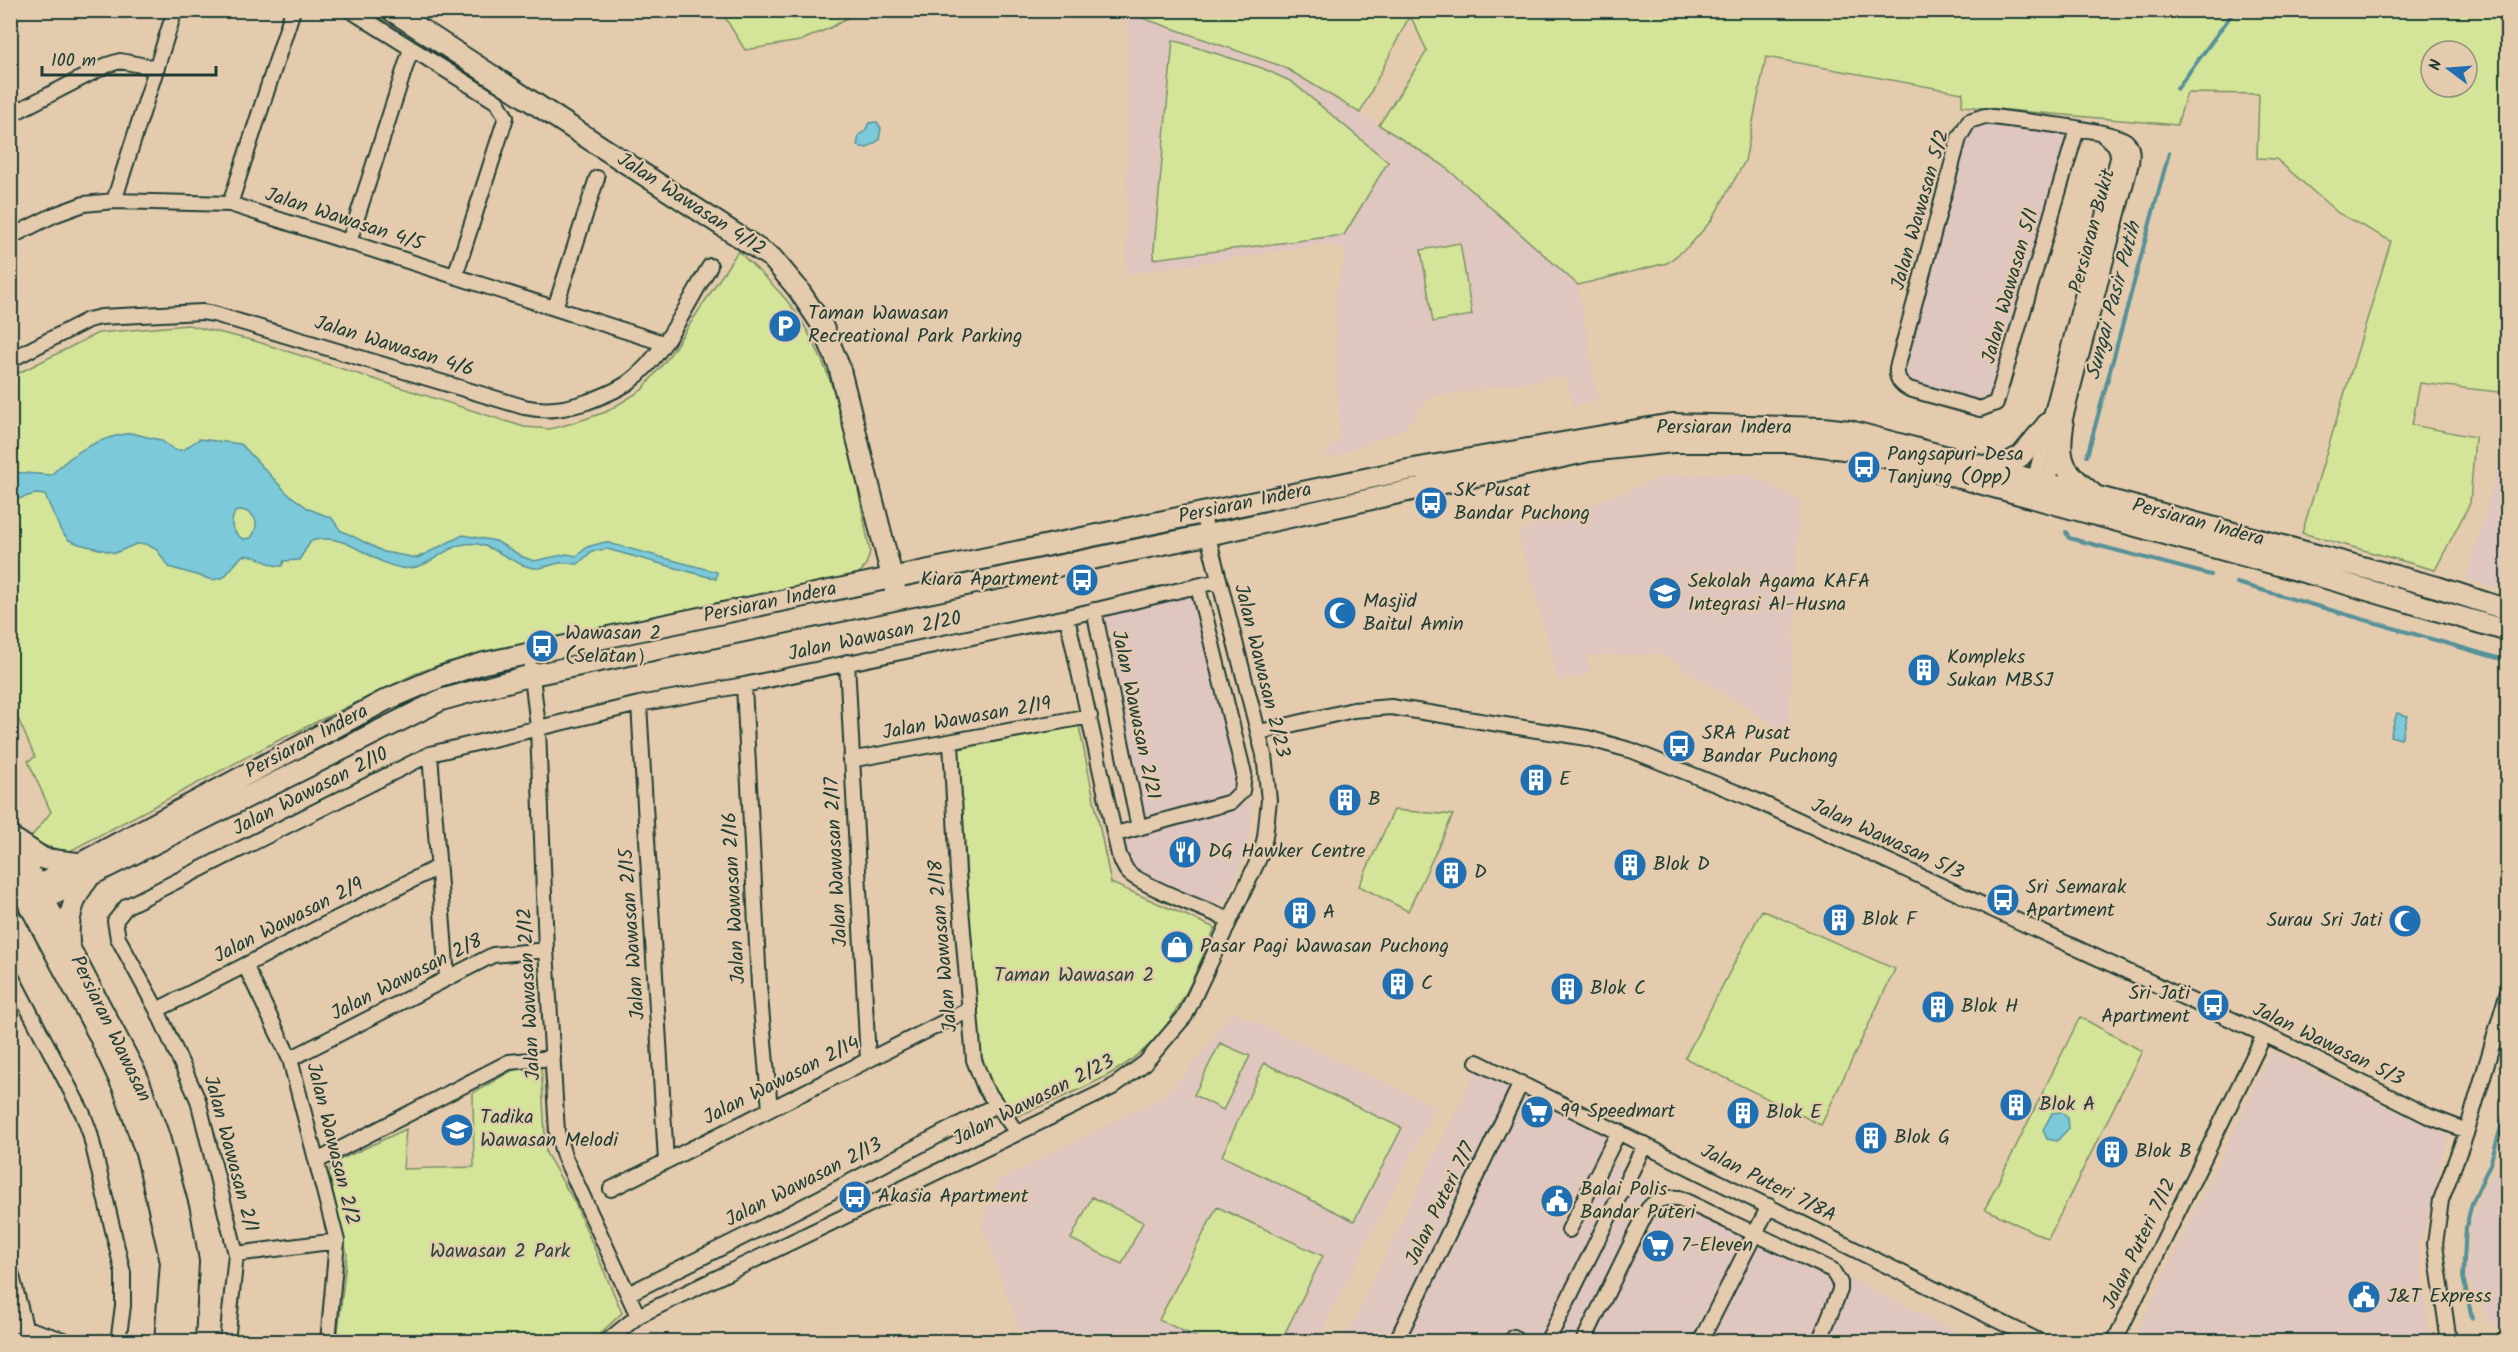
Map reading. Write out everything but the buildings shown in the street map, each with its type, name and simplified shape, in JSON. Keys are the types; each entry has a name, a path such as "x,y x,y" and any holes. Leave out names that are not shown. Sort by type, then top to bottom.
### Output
{"main road":[{"name":"Jalan Wawasan 4/12","path":"391,10 728,227 772,258 798,289 822,325 839,366 897,600"},
{"name":"Persiaran Indera","path":"84,871 386,700 441,677 484,663 1408,470 1672,424 1823,428 1850,431 1994,470 2039,491 2094,495 2437,587 2508,610"},
{"path":"1994,470 2021,456 2055,425"},
{"path":"2055,425 2060,455 2071,475 2094,495"},
{"name":"Persiaran Indera","path":"34,896 441,700 532,675 1207,535 1589,451 1673,442 1792,442 1828,446 1866,452 2039,491 2508,631"},
{"path":"862,584 877,565 885,548 915,573"},
{"path":"11,835 26,849 44,859 84,871 68,926 69,944"},
{"name":"Persiaran Wawasan","path":"11,835 34,896 115,1071 147,1156 171,1262 165,1341"},
{"name":"Persiaran Wawasan","path":"10,868 69,944 138,1076 159,1137 178,1210 188,1262 184,1341"}],"street":[{"path":"114,201 175,10"},
{"path":"230,204 292,10"},
{"path":"350,10 497,102 506,117 455,276"},
{"path":"349,242 411,49"},
{"path":"10,115 107,65 120,61 157,68"},
{"name":"Jalan Wawasan 5/2","path":"1947,401 1909,389 1896,376 1964,128 1976,117 1985,116 2092,131"},
{"name":"Jalan Wawasan 5/1","path":"1947,401 1986,408 1999,398 2077,129"},
{"name":"Persiaran Bukit","path":"2039,491 2055,425 2131,163 2132,152 2129,144 2115,136 2092,131"},
{"path":"555,308 597,177"},
{"name":"Jalan Wawasan 4/5","path":"10,237 69,208 84,204 114,201 230,204 663,343"},
{"name":"Jalan Wawasan 4/6","path":"10,360 88,320 111,316 202,312 524,407 553,411 597,398 629,382 663,343 710,266"},
{"name":"Jalan Wawasan 2/23","path":"606,1341 638,1316 1111,1088 1145,1063 1185,1016 1261,854 1265,837 1268,780 1260,732 1218,581 1202,513"},
{"name":"Jalan Wawasan 2/20","path":"538,727 639,704 744,685 1067,617 1218,581"},
{"path":"1116,834 1232,802 1238,798 1245,782 1198,587"},
{"name":"Jalan Wawasan 2/21","path":"1094,610 1139,828"},
{"path":"1067,617 1119,855 1128,872 1230,920"},
{"name":"Jalan Wawasan 2/12","path":"530,654 538,727 546,950 557,1132 564,1156 638,1316"},
{"name":"Jalan Wawasan 2/17","path":"847,662 850,760 868,1060"},
{"name":"Jalan Wawasan 2/16","path":"744,685 759,985 770,1109"},
{"name":"Jalan Wawasan 2/15","path":"639,704 666,1161"},
{"name":"Jalan Wawasan 5/3","path":"1260,732 1353,710 1391,707 1503,724 1611,744 1755,800 2264,1035 2428,1116 2467,1131"},
{"name":"Jalan Wawasan 2/19","path":"850,760 1090,716"},
{"name":"Jalan Wawasan 2/10","path":"115,921 127,906 430,754 538,727"},
{"name":"Jalan Wawasan 2/18","path":"951,743 957,873 974,1060 985,1088 1017,1133"},
{"path":"430,754 447,978"},
{"name":"Jalan Wawasan 2/9","path":"157,1010 438,867"},
{"name":"Jalan Wawasan 2/1","path":"115,921 118,938 157,1010 198,1100 236,1254 227,1341"},
{"name":"Jalan Wawasan 2/8","path":"290,1059 493,955 546,950"},
{"name":"Jalan Wawasan 2/2","path":"245,965 290,1059 337,1241 328,1341"},
{"path":"10,974 83,1114 90,1134 123,1273 123,1306 118,1341"},
{"path":"2449,1341 2434,1244 2441,1200 2467,1131 2508,991"},
{"name":"Jalan Wawasan 2/14","path":"611,1189 969,1009"},
{"name":"Jalan Puteri 7/12","path":"2114,1341 2264,1035"},
{"path":"317,1161 509,1062 553,1058"},
{"name":"Jalan Puteri 7/8A","path":"1478,1062 2041,1341"},
{"name":"Jalan Puteri 7/7","path":"1396,1341 1521,1083"},
{"name":"Jalan Wawasan 2/13","path":"627,1294 793,1212 996,1105"},
{"path":"1569,1230 1619,1131"},
{"path":"1547,1341 1645,1144"},
{"path":"1583,1341 1648,1209 1661,1198 1679,1198 1832,1270 1838,1277 1840,1290 1819,1341"},
{"path":"1700,1341 1768,1206"},
{"path":"236,1254 337,1241"},
{"path":"10,1268 25,1327"},
{"path":"10,1323 70,1341"}],"shaded area":[{"path":"1128,13 1284,67 1443,165 1578,285 1598,400 1573,406 1567,376 1429,397 1405,429 1322,461 1339,437 1336,293 1346,250 1328,244 1126,274"},
{"path":"1979,120 2070,133 1994,398 1982,404 1911,385 1905,380 1902,369 1965,137"},
{"path":"2507,435 2508,591 2466,579"},
{"name":"Sekolah Agama KAFA Integrasi Al-Husna","path":"1746,473 1800,501 1788,734 1661,654 1586,655 1591,673 1559,681 1518,532 1666,476"},
{"path":"1196,595 1240,778 1236,793 1143,819 1100,618"},
{"name":"DG Hawker Centre","path":"1254,801 1248,849 1226,899 1208,905 1141,876 1125,860 1121,837"},
{"path":"1233,1012 1436,1106 1317,1341 1030,1341 1019,1327 981,1225 999,1180 1165,1095 1188,1071"},
{"path":"2272,1051 2448,1136 2419,1246 2429,1333 2404,1342 2133,1341"},
{"path":"1478,1066 1614,1133 1602,1158 1711,1209 1975,1341 1343,1342"},
{"path":"2497,1170 2507,1170 2507,1326 2494,1327 2467,1279 2469,1228 2485,1184"}],"green space":[{"path":"721,11 874,11 856,12 834,26 800,41 745,50"},
{"path":"899,11 2507,11 2507,393 2420,383 2412,425 2475,437 2470,503 2435,570 2302,533 2391,241 2338,213 2276,159 2257,158 2259,94 2187,93 2177,125 1962,106 1963,93 1766,57 1745,161 1711,221 1690,245 1667,263 1578,285 1443,165 1379,125 1427,51 1410,15 1360,113 1284,67 1128,13"},
{"path":"1173,40 1262,68 1292,82 1388,162 1344,235 1153,259"},
{"path":"1460,243 1472,315 1433,322 1421,250"},
{"path":"738,251 794,309 815,345 827,373 846,431 870,551 866,565 858,574 850,579 448,662 417,673 273,743 68,852 28,841 51,812 28,761 35,757 13,707 11,708 11,377 98,333 188,325 255,341 524,427 550,429 606,412 642,390 667,359"},
{"name":"Taman Wawasan 2","path":"1079,726 1111,883 1215,928 1180,1004 1150,1044 1133,1059 1095,1082 1013,1118 988,1086 978,1059 959,749"},
{"path":"1394,810 1453,815 1408,911 1359,886"},
{"path":"1762,910 1895,969 1821,1125 1685,1058"},
{"path":"2080,1017 2142,1051 2048,1239 1985,1209"},
{"path":"1220,1043 1250,1056 1223,1110 1194,1095"},
{"path":"1264,1063 1402,1128 1354,1221 1222,1156"},
{"name":"Wawasan 2 Park","path":"541,1065 546,1153 574,1201 622,1313 592,1341 337,1341 347,1254 329,1174 331,1164 406,1129 403,1169 474,1167 473,1093 513,1070"},
{"path":"1092,1197 1143,1222 1122,1264 1071,1239"},
{"path":"1217,1207 1323,1256 1281,1341 1205,1341 1159,1320"}],"water":[{"path":"877,122 881,128 879,140 867,148 857,146 859,135 865,131 869,123"},
{"path":"131,433 160,440 175,450 183,450 199,439 241,444 287,493 309,509 332,518 340,530 384,552 417,558 463,535 496,541 534,561 567,554 577,556 587,547 605,542 717,572 716,579 607,549 592,551 578,564 562,563 533,568 487,547 470,543 453,548 417,567 401,568 378,560 358,548 336,540 324,539 311,541 299,560 284,561 282,566 253,556 242,556 224,577 213,580 169,567 157,550 146,544 136,544 115,553 69,540 61,531 45,495 35,494 11,501 11,472 51,475 68,459 88,447","holes":["242,510 254,517 256,524 251,538 243,539 234,531 232,520 235,512"]},
{"path":"2397,713 2408,716 2401,739 2390,736"},
{"path":"2061,1112 2068,1118 2069,1128 2057,1141 2047,1139 2043,1130 2052,1113"}],"waterway":[{"name":"Sungai Pasir Putih","path":"2177,89 2235,10"},
{"name":"Sungai Pasir Putih","path":"2087,456 2169,153"},
{"name":"Sungai Pasir Putih","path":"2066,532 2069,538 2211,575"},
{"name":"Sungai Pasir Putih","path":"2237,583 2508,661"},
{"name":"Sungai Pasir Putih","path":"2472,1318 2463,1277 2466,1227 2472,1203 2490,1164 2508,1104"}],"place":[{"name":"Taman Wawasan Recreational Park Parking","path":"785,326"},
{"name":"Pangsapuri Desa Tanjung (Opp)","path":"1864,467"},
{"name":"SK Pusat Bandar Puchong","path":"1431,503"},
{"name":"Kiara Apartment","path":"1082,580"},
{"name":"Sekolah Agama KAFA Integrasi Al-Husna","path":"1665,593"},
{"name":"Masjid Baitul Amin","path":"1340,613"},
{"name":"Wawasan 2 (Selatan）","path":"542,646"},
{"name":"Kompleks Sukan MBSJ","path":"1924,670"},
{"name":"SRA Pusat Bandar Puchong","path":"1679,746"},
{"name":"E","path":"1536,780"},
{"name":"B","path":"1345,800"},
{"name":"DG Hawker Centre","path":"1185,852"},
{"name":"Blok D","path":"1630,865"},
{"name":"D","path":"1451,873"},
{"name":"Sri Semarak Apartment","path":"2003,900"},
{"name":"A","path":"1300,913"},
{"name":"Blok F","path":"1839,920"},
{"name":"Surau Sri Jati","path":"2405,921"},
{"name":"Pasar Pagi Wawasan Puchong","path":"1177,947"},
{"name":"C","path":"1398,984"},
{"name":"Blok C","path":"1567,989"},
{"name":"Sri Jati Apartment","path":"2213,1005"},
{"name":"Blok H","path":"1938,1007"},
{"name":"Blok A","path":"2016,1105"},
{"name":"99 Speedmart","path":"1537,1112"},
{"name":"Blok E","path":"1743,1113"},
{"name":"Tadika Wawasan Melodi","path":"457,1130"},
{"name":"Blok G","path":"1871,1138"},
{"name":"Blok B","path":"2112,1152"},
{"name":"Akasia Apartment","path":"855,1197"},
{"name":"Balai Polis Bandar Puteri","path":"1557,1201"},
{"name":"7-Eleven","path":"1658,1246"},
{"name":"J&T Express","path":"2364,1297"}]}
